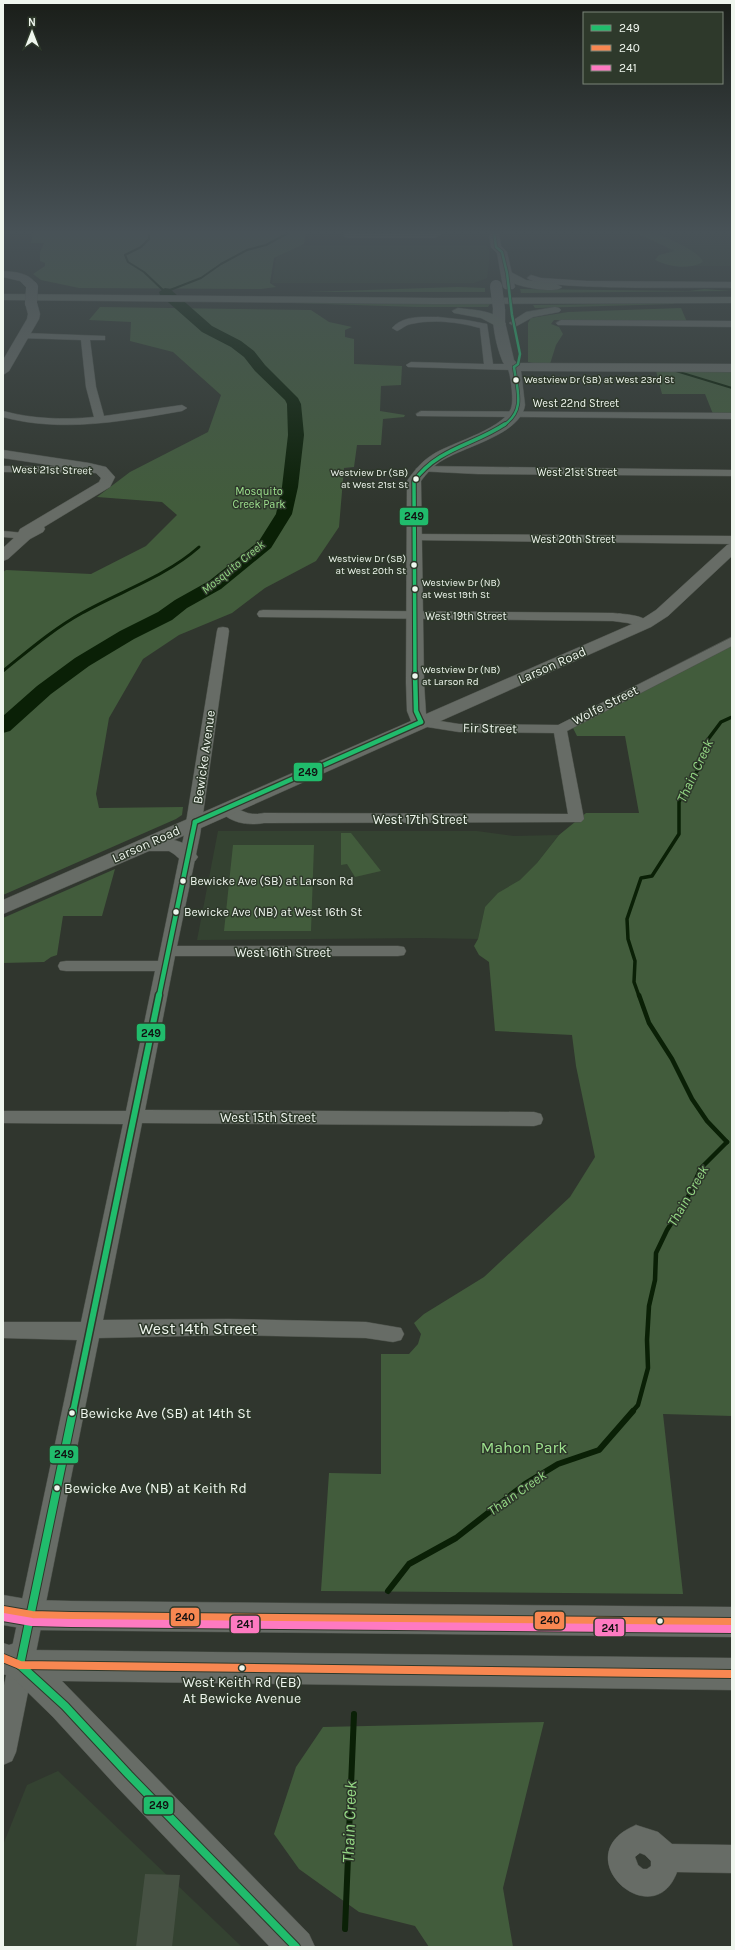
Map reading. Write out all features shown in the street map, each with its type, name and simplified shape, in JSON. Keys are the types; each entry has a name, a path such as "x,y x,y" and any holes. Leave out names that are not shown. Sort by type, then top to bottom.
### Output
{"main road":[{"path":"3,371 31,323"},
{"path":"514,367 518,364 520,354 515,323"},
{"path":"421,722 416,711 412,487 421,469 433,458 505,425 516,415 519,408 514,367 508,361 506,342 500,324"},
{"path":"514,367 732,368"},
{"path":"3,454 88,466 101,470 108,476 105,484 45,521 33,533 25,536 3,556"},
{"name":"Larson Road","path":"3,908 645,624 662,613 730,550"},
{"path":"144,846 161,844 178,847 184,851 188,857"},
{"path":"17,1613 732,1622"},
{"path":"9,1655 732,1674"},
{"path":"9,1655 65,1706 134,1781 296,1947"}],"street":[{"path":"396,328 403,323"},
{"path":"455,323 484,326 489,366"},
{"path":"560,323 732,324"},
{"path":"24,336 102,338"},
{"path":"85,338 91,387 100,419"},
{"path":"411,366 514,367"},
{"path":"3,414 22,419 44,421 100,419 144,415 182,408"},
{"name":"West 22nd Street","path":"421,414 732,416"},
{"name":"West 21st Street","path":"3,469 101,470"},
{"name":"West 21st Street","path":"421,469 486,472 732,473"},
{"path":"3,534 25,536"},
{"name":"West 20th Street","path":"414,538 730,550"},
{"name":"West 19th Street","path":"262,614 613,617 630,619 645,624"},
{"name":"Bewicke Avenue","path":"3,1752 9,1655 17,1613 90,1330 135,1117 195,822 223,631"},
{"name":"Wolfe Street","path":"576,819 560,728 732,641"},
{"name":"Fir Street","path":"421,722 459,728 560,728"},
{"name":"West 17th Street","path":"235,805 240,818 256,820 264,818 576,819"},
{"name":"West 16th Street","path":"66,966 167,959 398,951"},
{"name":"West 15th Street","path":"3,1118 135,1117 534,1119"},
{"name":"West 14th Street","path":"3,1330 69,1332 112,1328 229,1327 366,1330 393,1334"},
{"path":"664,1858 732,1859"}],"shaded area":[{"path":"218,831 477,831 514,836 559,835 537,863 520,880 485,907 478,939 197,940"},
{"path":"58,1771 242,1947 3,1947 3,1845 27,1785"}],"green space":[{"name":"Mosquito Creek Park","path":"131,323 334,323 352,327 345,330 345,337 354,339 354,364 402,366 401,385 381,386 380,411 405,415 404,417 383,419 381,445 357,445 354,467 344,468 339,527 316,561 265,588 232,613 179,635 143,659 109,718 96,794 99,808 183,807 182,815 176,819 3,895 3,572 6,570 91,574 146,546 177,515 162,502 97,497 130,472 208,432 221,395 173,352 130,341"},
{"path":"528,323 552,323 551,324 559,327 563,334 556,345 550,364 528,362"},
{"path":"656,371 732,371 732,414 713,414 705,394 662,394"},
{"name":"Mahon Park","path":"732,646 732,1416 663,1414 683,1594 321,1591 329,1473 381,1474 381,1354 409,1354 418,1344 421,1334 414,1323 424,1314 484,1277 570,1197 595,1157 576,1066 572,1035 495,1031 489,962 479,955 474,946 478,939 485,907 498,893 520,880 537,863 559,835 586,813 639,813 625,736 577,736 572,726"},
{"path":"341,833 351,833 381,871 355,877 347,864 341,865"},
{"path":"233,845 314,845 311,931 224,931"},
{"path":"115,869 102,916 63,916 57,955 44,962 3,963 3,918"},
{"path":"544,1722 503,1888 513,1947 429,1947 415,1926 359,1912 299,1869 274,1834 296,1767 323,1727"}],"building":[{"path":"145,1874 180,1875 172,1947 136,1947"}],"waterway":[{"name":"Mosquito Creek","path":"3,727 44,690 82,662 127,635 165,616 181,604 215,585 265,544 284,514 290,487 296,435 294,404 291,398 260,368 249,354 236,344 207,329 200,323"},
{"name":"Thain Creek","path":"676,371 732,388"},
{"path":"3,671 41,640 71,619 172,567 199,547"},
{"name":"Thain Creek","path":"639,996 634,982 635,961 628,939 627,919 641,878 652,876 679,834 679,802 689,781 698,770 699,760 706,742 721,722 732,717"},
{"name":"Thain Creek","path":"632,1412 638,1405 648,1368 647,1340 649,1306 655,1280 656,1253 667,1230 688,1197 701,1168 727,1142 707,1121 692,1099 672,1059 649,1023 639,995"},
{"name":"Thain Creek","path":"388,1591 409,1564 456,1538 525,1484 558,1464 599,1450 633,1411"},
{"name":"Thain Creek","path":"345,1929 354,1714"}],"transit line":[{"name":"249","path":"514,323 520,354 518,364 514,367"},
{"name":"249","path":"421,722 416,711 415,683 414,481 434,459 485,436 508,422 515,414 519,405 514,367"},
{"name":"249","path":"195,822 421,722"},
{"name":"249","path":"20,1665 195,822"},
{"name":"240","path":"3,1610 32,1615 71,1616 732,1622"},
{"name":"241","path":"3,1617 32,1622 71,1623 732,1629"},
{"name":"240","path":"3,1658 20,1665 732,1674"},
{"name":"249","path":"20,1665 65,1706 129,1775 296,1947"}],"place":[{"name":"Westview Dr (SB) at West 23rd St","path":"516,380"},
{"name":"Westview Dr (SB) at West 21st St","path":"416,479"},
{"name":"Westview Dr (SB) at West 20th St","path":"414,565"},
{"name":"Westview Dr (NB) at West 19th St","path":"415,589"},
{"name":"Westview Dr (NB) at Larson Rd","path":"415,676"},
{"name":"Bewicke Ave (SB) at Larson Rd","path":"183,881"},
{"name":"Bewicke Ave (NB) at West 16th St","path":"176,912"},
{"name":"Bewicke Ave (SB) at 14th St","path":"72,1413"},
{"name":"Bewicke Ave (NB) at Keith Rd","path":"57,1488"},
{"name":"West Keith Rd (EB) At Bewicke Avenue","path":"242,1668"}]}
